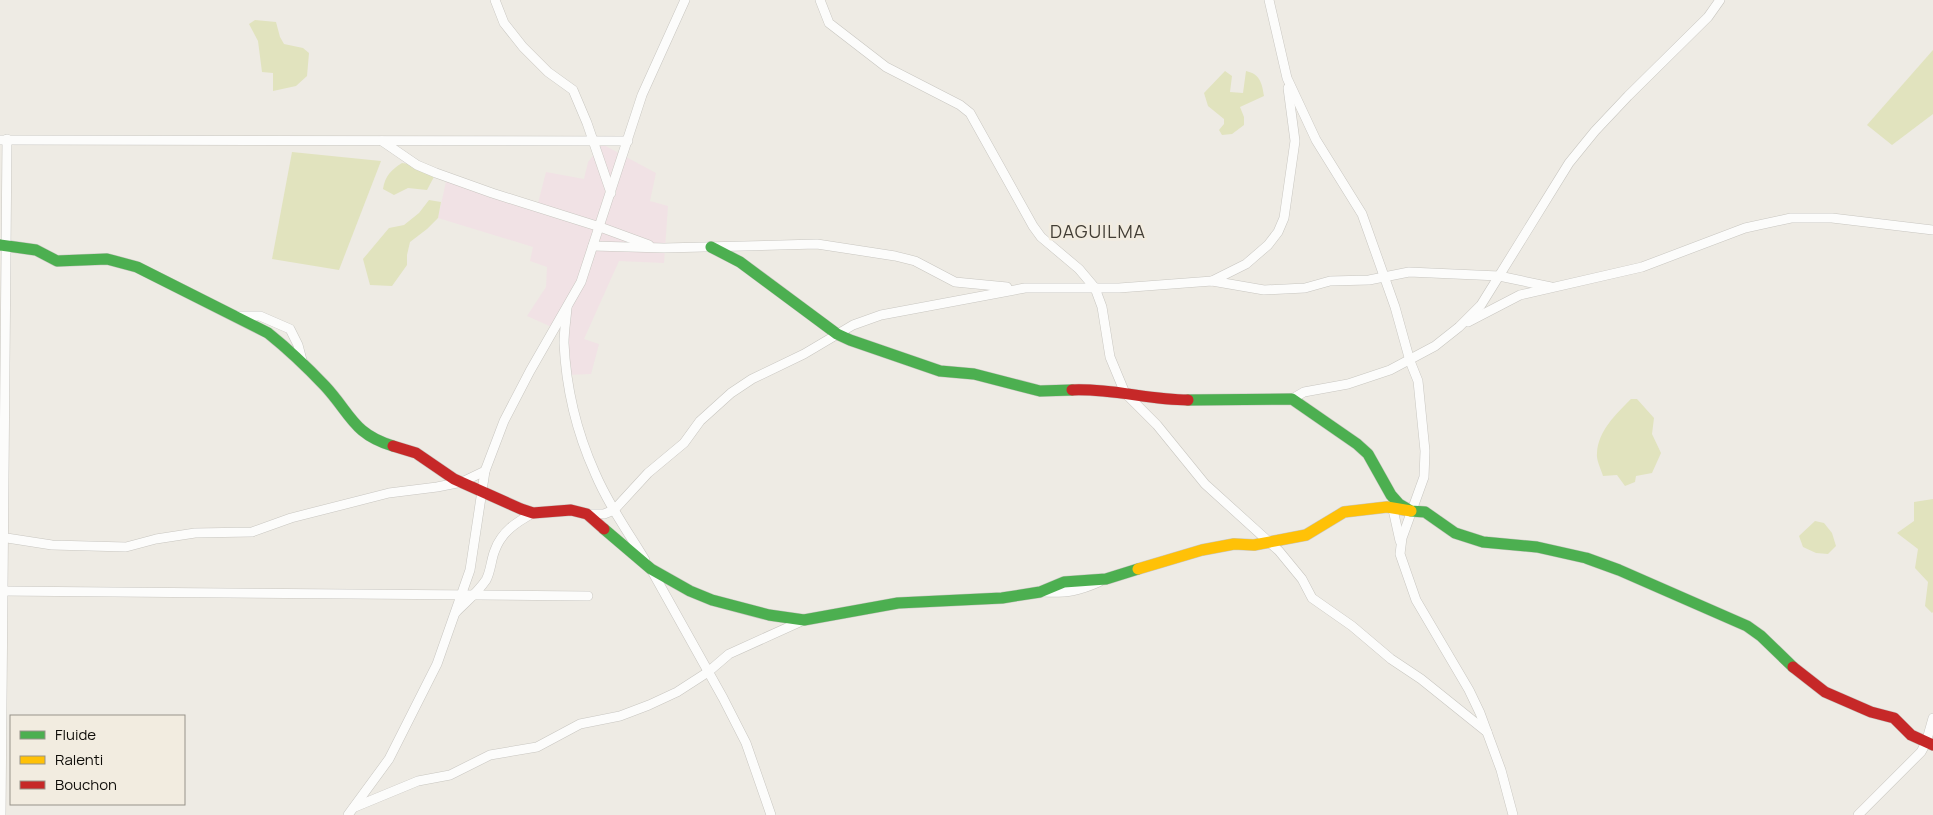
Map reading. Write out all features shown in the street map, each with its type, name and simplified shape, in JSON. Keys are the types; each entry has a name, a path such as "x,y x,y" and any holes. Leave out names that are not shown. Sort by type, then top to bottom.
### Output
{"street":[{"path":"495,0 504,23 523,47 548,72 573,90 611,193"},
{"path":"350,811 389,759 413,715 437,664 470,570 485,471 504,421 581,282 642,94 685,0"},
{"path":"820,0 829,23 886,67 960,105 970,113 1033,226 1041,237 1079,269 1095,288 1102,307 1110,357 1125,393 1157,425 1208,488 1270,542 1302,580 1312,598 1352,626 1391,659 1421,679 1487,732"},
{"path":"1212,281 1246,264 1268,245 1278,232 1284,218 1295,141 1287,78 1269,0"},
{"path":"711,247 740,262 837,334 940,371 974,374 1040,391 1083,389 1125,393 1165,400 1292,399 1304,392 1348,384 1390,370 1435,346 1459,327 1482,305 1569,163 1595,131 1628,96 1708,17 1720,0"},
{"path":"1287,78 1316,140 1362,214 1395,307 1410,361 1418,381 1425,451 1424,477 1411,512 1400,554 1416,600 1469,690 1501,770 1513,815"},
{"path":"1,815 3,139 628,141"},
{"path":"382,140 417,165 436,173 656,247"},
{"path":"1459,327 1520,295 1642,267 1745,228 1791,218 1832,218 1933,230"},
{"path":"593,246 711,247 817,244 915,261 955,282 979,286 1025,288 1095,288 1212,281 1264,290 1305,288 1330,281 1369,280 1409,272 1499,276 1551,287"},
{"path":"3,245 36,250 57,261 107,259 137,267 268,333 326,387 360,430 376,442 416,453 462,482 533,513"},
{"path":"455,614 487,578 495,550 502,536 515,522 533,513 571,510 586,514 604,514 614,510 648,473 684,443 700,420 731,393 752,379 804,354 853,325 881,315 1025,288"},
{"path":"568,306 564,342 571,397 581,435 595,474 614,510 651,569 746,743 771,815"},
{"path":"233,316 260,316 290,329 298,345 304,365"},
{"path":"1292,399 1368,454 1387,488 1399,504 1411,512"},
{"path":"1,538 52,546 126,547 156,539 195,533 252,532 291,518 389,493 462,482 485,471"},
{"path":"1387,488 1401,546"},
{"path":"350,811 418,781 450,776 490,755 537,747 580,724 620,716 649,705 677,692 708,672 729,654 804,620 898,603 1002,598 1040,592 1064,582 1106,579 1202,550 1234,544 1254,545 1306,535 1344,512 1387,507 1411,512 1425,512 1455,533 1483,542 1538,547 1586,558 1704,606 1747,626 1761,636 1798,672 1825,692 1871,712 1894,718 1911,735 1930,744"},
{"path":"586,514 651,569 690,591 712,600 769,615 804,620"},
{"path":"1,592 588,596"},
{"path":"1858,815 1930,744 1933,718"}],"shaded area":[{"path":"602,144 656,173 650,201 668,206 664,263 619,261 584,339 599,344 591,374 568,375 565,333 527,316 546,287 547,267 530,261 533,247 438,218 447,177 537,207 546,172 584,179 588,162"}],"green space":[{"path":"255,20 276,22 284,44 303,48 309,53 307,76 296,86 273,91 273,73 262,72 258,41 249,24"},
{"path":"1933,50 1933,114 1892,145 1867,125"},
{"path":"1225,71 1232,76 1230,92 1243,93 1246,71 1251,72 1260,80 1264,96 1240,107 1244,117 1244,125 1232,134 1222,135 1219,130 1224,124 1224,119 1208,106 1204,93"},
{"path":"292,152 381,161 339,270 272,259"},
{"path":"402,163 417,165 436,173 427,190 408,188 394,195 383,189 389,174"},
{"path":"429,200 441,202 438,218 410,242 407,265 392,286 370,285 363,259 389,228 404,225 419,213"},
{"path":"1631,399 1637,399 1654,418 1652,434 1661,453 1652,473 1636,476 1635,482 1625,486 1617,475 1603,476 1597,453 1604,430"},
{"path":"1933,499 1932,613 1925,606 1928,582 1915,568 1918,549 1897,533 1914,521 1914,502"},
{"path":"1815,521 1824,523 1832,533 1836,546 1828,554 1816,553 1803,547 1799,536"}],"traffic: fast":[{"path":"0,245 36,250 57,261 107,259 137,267 268,333 318,379 361,429 369,436 393,446"},
{"path":"711,247 740,262 837,334 850,340 940,371 974,374 1040,391 1072,390"},
{"path":"1188,400 1292,399 1357,444 1368,454 1391,495 1399,504 1411,511 1425,512 1455,533 1483,542 1537,547 1586,558 1619,570 1747,626 1761,636 1793,667"},
{"path":"604,529 651,569 690,591 712,600 769,615 804,620 898,603 1002,598 1040,592 1064,582 1106,579 1138,569"}],"traffic: slow":[{"path":"1138,569 1202,550 1234,544 1254,545 1306,535 1344,512 1387,507 1411,511"}],"traffic: jam":[{"path":"1072,390 1188,400"},
{"path":"393,446 416,453 454,479 521,509 533,513 571,510 587,514 604,529"},
{"path":"1793,667 1825,692 1871,712 1894,718 1911,735 1933,745"}],"district":[{"name":"DAGUILMA","path":"1098,231"}]}
